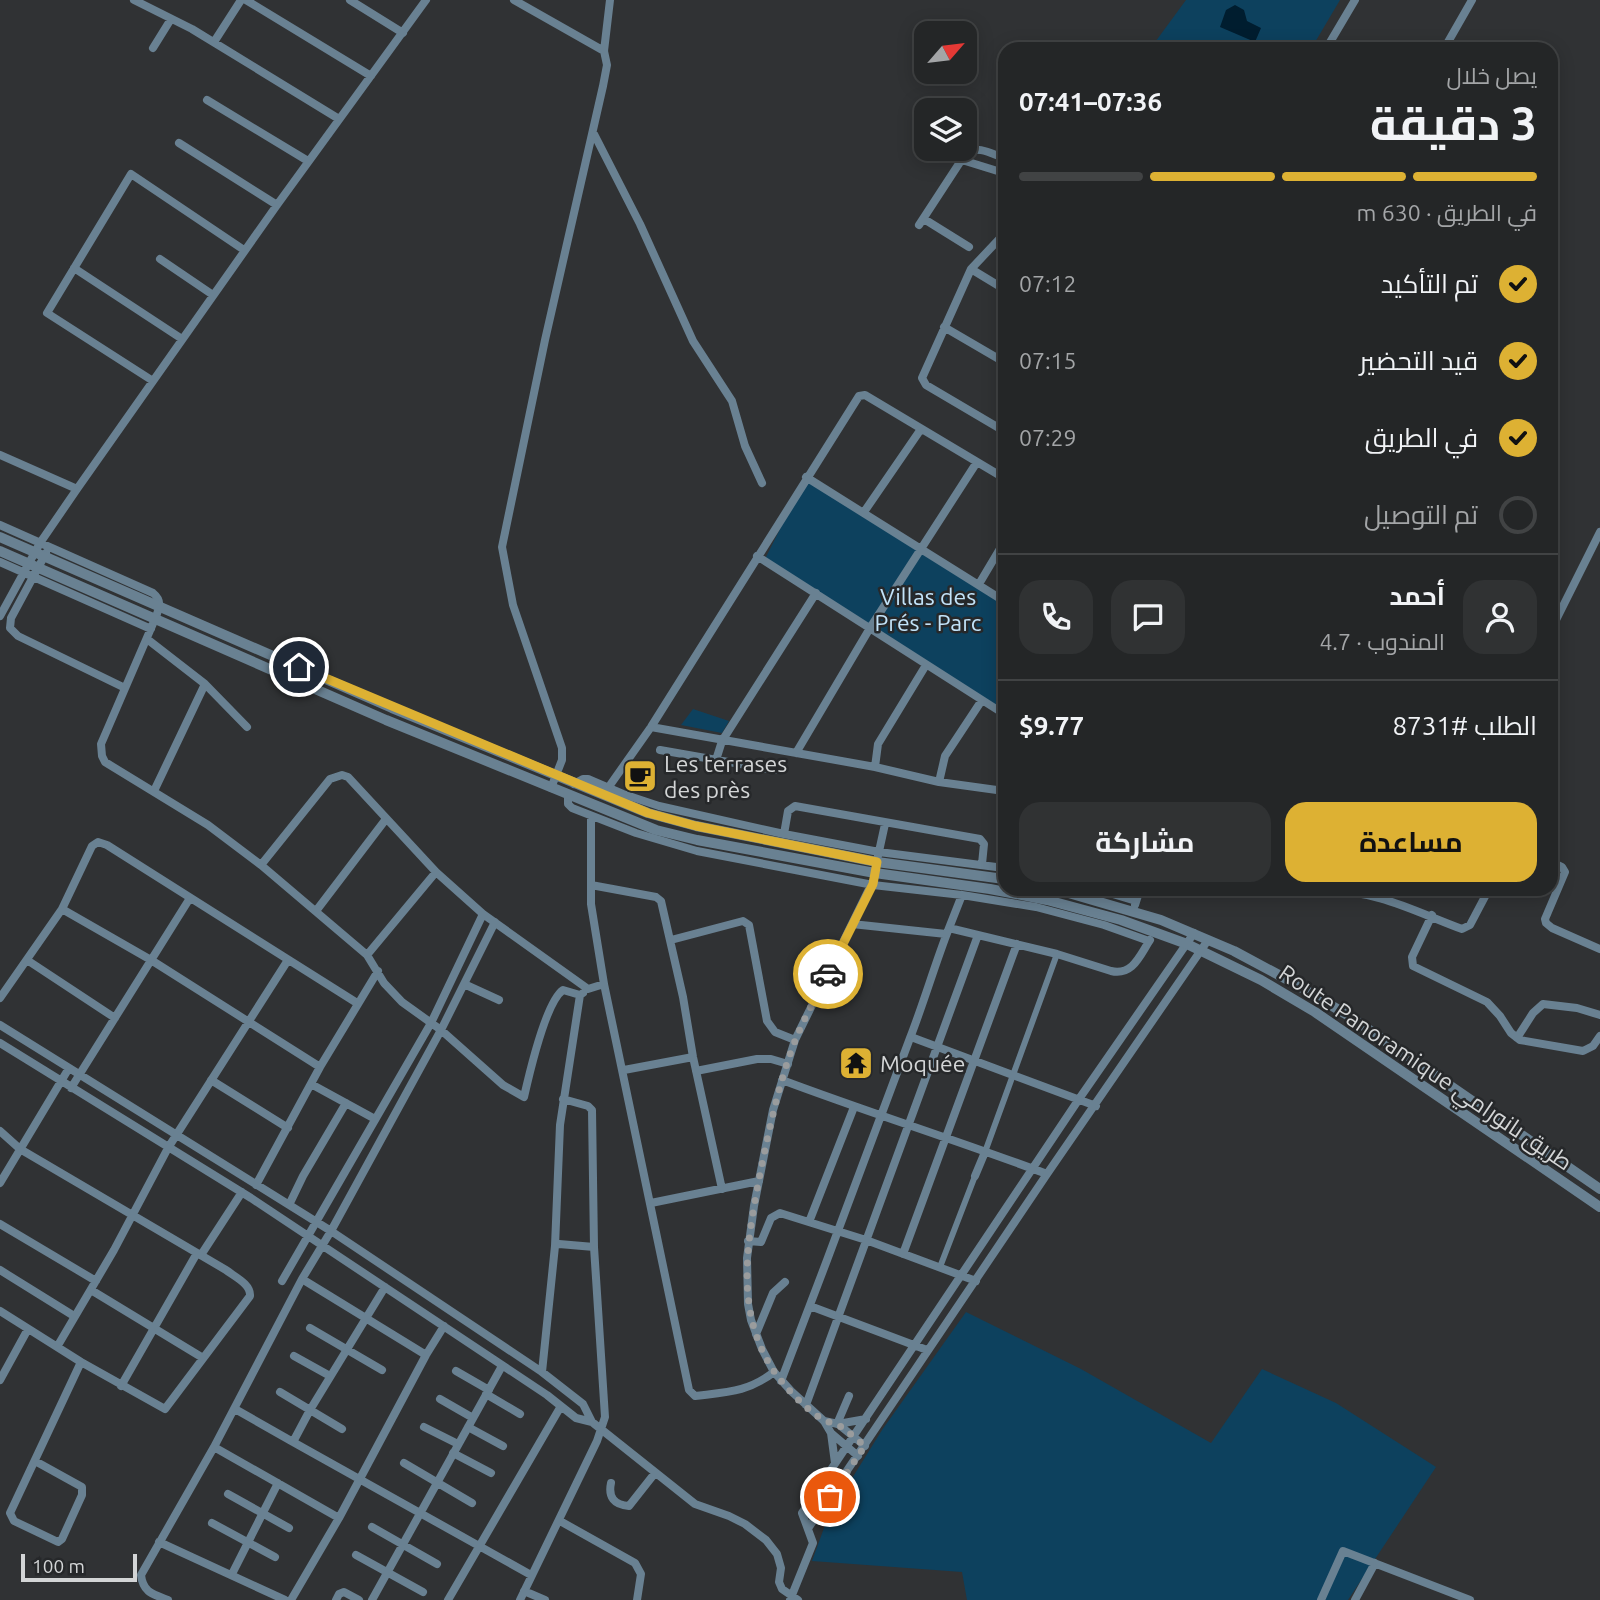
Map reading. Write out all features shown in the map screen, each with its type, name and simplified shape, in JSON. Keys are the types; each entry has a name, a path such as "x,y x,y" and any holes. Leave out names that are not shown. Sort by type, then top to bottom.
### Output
{"street":[{"path":"134,0 214,42 339,119"},
{"path":"214,42 244,0 371,76"},
{"path":"350,0 403,33"},
{"path":"0,616 31,570 77,489 244,250 426,0"},
{"path":"514,0 604,51"},
{"path":"551,788 562,760 562,748 513,604 502,547 607,65 604,51 610,0"},
{"path":"1330,42 1355,0"},
{"path":"1448,42 1472,0"},
{"path":"153,48 171,19"},
{"path":"207,100 308,161"},
{"path":"593,133 640,224 693,341 732,401 745,446 762,483"},
{"path":"179,142 277,205"},
{"path":"977,150 998,156"},
{"path":"961,161 922,222 970,247"},
{"path":"965,161 998,171"},
{"path":"153,382 47,313 131,174 244,250"},
{"path":"998,240 971,269 923,375 926,385 998,427"},
{"path":"160,259 213,295"},
{"path":"74,268 182,339"},
{"path":"971,269 998,285"},
{"path":"944,327 998,358"},
{"path":"608,788 651,727 859,396 865,395 998,474"},
{"path":"864,512 921,429"},
{"path":"0,455 77,489"},
{"path":"796,753 870,628 977,462"},
{"path":"806,477 998,597"},
{"path":"0,526 42,550 160,607 625,805 672,820 998,878"},
{"path":"1558,616 1600,532"},
{"path":"0,537 42,550"},
{"name":"Route Panoramique طريق بانورامي","path":"0,551 31,570 153,624 637,823 676,835 874,879 998,892"},
{"path":"979,584 998,552"},
{"path":"757,556 998,710"},
{"path":"0,562 31,570"},
{"path":"31,570 11,618 13,632 125,688"},
{"path":"716,760 722,741 816,593"},
{"path":"160,607 101,744 102,756 109,766 208,825 261,866 367,955 391,992 441,1030 503,1085 524,1097 536,1048 554,1001 563,990 584,992 604,984"},
{"path":"146,639 205,684 247,727"},
{"path":"875,767 878,744 926,664"},
{"path":"154,791 205,684"},
{"path":"939,782 945,756 982,700"},
{"path":"651,727 875,767 939,782 998,790"},
{"path":"660,750 774,770"},
{"path":"261,866 326,783 336,776 348,777 436,872 483,914 584,992"},
{"path":"575,784 586,778 659,806 878,857 998,867"},
{"path":"568,795 570,807 676,846 1059,913 1149,941"},
{"path":"784,834 788,811 793,807 980,839 984,844 982,864"},
{"path":"591,816 591,904 604,984 692,1393 695,1396 750,1387 774,1372"},
{"path":"316,911 386,819"},
{"path":"858,1456 831,1433 824,1421 774,1372 751,1320 747,1282 748,1241 773,1110 795,1040 874,879 885,824"},
{"path":"0,998 62,909 92,846 98,842 107,845 357,1003"},
{"path":"1558,865 1565,872 1558,888"},
{"path":"367,955 436,872"},
{"path":"591,885 659,899 671,940 722,1189"},
{"path":"782,1381 962,895"},
{"name":"Route Panoramique طريق بانورامي","path":"1027,896 1098,913 1156,932 1202,951 1270,985 1342,1029 1600,1207"},
{"name":"Route Panoramique طريق بانورامي","path":"1088,896 1135,906 1264,966 1349,1016 1600,1189"},
{"path":"1112,896 1135,906 1138,896"},
{"path":"1380,896 1465,929 1470,925 1485,896"},
{"path":"1555,896 1545,919 1546,923 1600,948"},
{"path":"72,1088 190,898"},
{"path":"62,909 151,960 320,1067"},
{"path":"282,1281 431,1023 483,914"},
{"path":"1432,915 1412,957 1413,967 1487,1002 1517,1038 1583,1051 1594,1046 1600,1036"},
{"path":"168,1600 148,1593 142,1586 141,1575 235,1409 302,1279 441,1030 495,922"},
{"path":"671,940 747,922 767,1021 775,1032 795,1040"},
{"path":"852,924 978,935 1057,954 1111,971 1125,972 1156,932"},
{"path":"0,1043 308,1234 576,1418 592,1422 695,1504 745,1524 777,1553 781,1568 779,1582 782,1589 794,1599 811,1552 813,1538 802,1513 1079,1099 1194,933"},
{"path":"806,1405 978,935"},
{"path":"809,1527 1046,1174 1096,1106 1208,940"},
{"path":"903,1254 1017,944"},
{"path":"940,1267 1057,954"},
{"path":"27,960 115,1018"},
{"path":"57,1347 133,1215 167,1148 288,960"},
{"path":"256,1185 320,1067 378,971"},
{"path":"464,984 499,1000"},
{"path":"542,1372 555,1247 560,1125 584,992"},
{"path":"1517,1038 1533,1013 1543,1004 1577,1008 1600,1015"},
{"path":"0,1025 316,1220 542,1372 583,1404 592,1422"},
{"path":"911,1037 1096,1106"},
{"path":"624,1070 693,1057"},
{"path":"696,1071 757,1059 771,1059 788,1064"},
{"path":"0,1183 69,1068"},
{"path":"211,1080 288,1128"},
{"path":"782,1080 879,1117 1046,1174"},
{"path":"312,1084 375,1119"},
{"path":"520,1600 560,1521 605,1417 594,1247 592,1111 588,1106 563,1099"},
{"path":"289,1205 346,1103"},
{"path":"809,1222 853,1107"},
{"path":"0,1131 20,1149 199,1254 237,1278 250,1291 250,1296 165,1409 81,1362 0,1311"},
{"path":"651,1203 759,1181"},
{"path":"121,1385 199,1254 242,1192"},
{"path":"748,1241 759,1243 763,1240 771,1218 776,1213 866,1240 976,1281"},
{"path":"0,1224 96,1281"},
{"path":"555,1247 559,1244 594,1247"},
{"path":"0,1270 74,1316"},
{"path":"302,1279 426,1354"},
{"path":"757,1334 773,1293 785,1282"},
{"path":"293,1443 310,1410 385,1287"},
{"path":"91,1290 203,1358"},
{"path":"810,1306 927,1350"},
{"path":"290,1600 339,1518 426,1354 444,1326"},
{"path":"310,1328 382,1370"},
{"path":"0,1380 28,1329"},
{"path":"0,1354 10,1360"},
{"path":"294,1356 330,1377"},
{"path":"35,1461 82,1487 77,1506 62,1539 58,1542 14,1521 11,1516 35,1461 81,1362"},
{"path":"372,1600 502,1366"},
{"path":"456,1371 520,1415"},
{"path":"280,1392 342,1429"},
{"path":"838,1424 849,1396"},
{"path":"439,1399 473,1418"},
{"path":"448,1600 561,1406"},
{"path":"235,1409 531,1575"},
{"path":"824,1421 838,1424 867,1419"},
{"path":"838,1424 865,1446"},
{"path":"424,1427 458,1444"},
{"path":"468,1427 503,1446"},
{"path":"831,1433 835,1463"},
{"path":"214,1447 339,1518"},
{"path":"453,1453 491,1473"},
{"path":"404,1462 472,1503"},
{"path":"611,1483 609,1492 613,1499 621,1505 629,1506 655,1473"},
{"path":"232,1574 278,1483"},
{"path":"228,1494 289,1528"},
{"path":"560,1521 635,1563 641,1574 637,1600"},
{"path":"212,1523 275,1557"},
{"path":"372,1527 437,1564"},
{"path":"159,1542 285,1600"},
{"path":"1321,1600 1343,1551 1447,1596 1470,1600"},
{"path":"356,1555 423,1592"},
{"path":"1355,1600 1375,1563"},
{"path":"524,1591 545,1600"},
{"path":"336,1600 339,1594 344,1592 359,1600"}],"green space":[{"path":"1186,0 1340,0 1315,42 1155,42"},
{"name":"Villas des Prés - Parc","path":"806,477 998,597 998,709 764,561"},
{"path":"693,709 729,721 722,733 681,725"},
{"path":"966,1312 1081,1369 1211,1443 1262,1369 1336,1403 1436,1467 1348,1600 967,1600 962,1572 812,1561 828,1517 882,1430"}],"shaded area":[{"path":"1235,5 1244,10 1247,21 1261,28 1255,42 1220,27 1226,10"}],"way so far":[{"path":"828,974 795,1040 773,1110 748,1241 747,1282 751,1320 774,1372 824,1421 838,1424 865,1446 830,1497"}],"place":[{"name":"Les terrases des près","path":"640,776"},
{"name":"Moquée","path":"856,1063"}],"route":[{"path":"299,667 648,813 696,826 877,862 873,884 828,974"}]}
